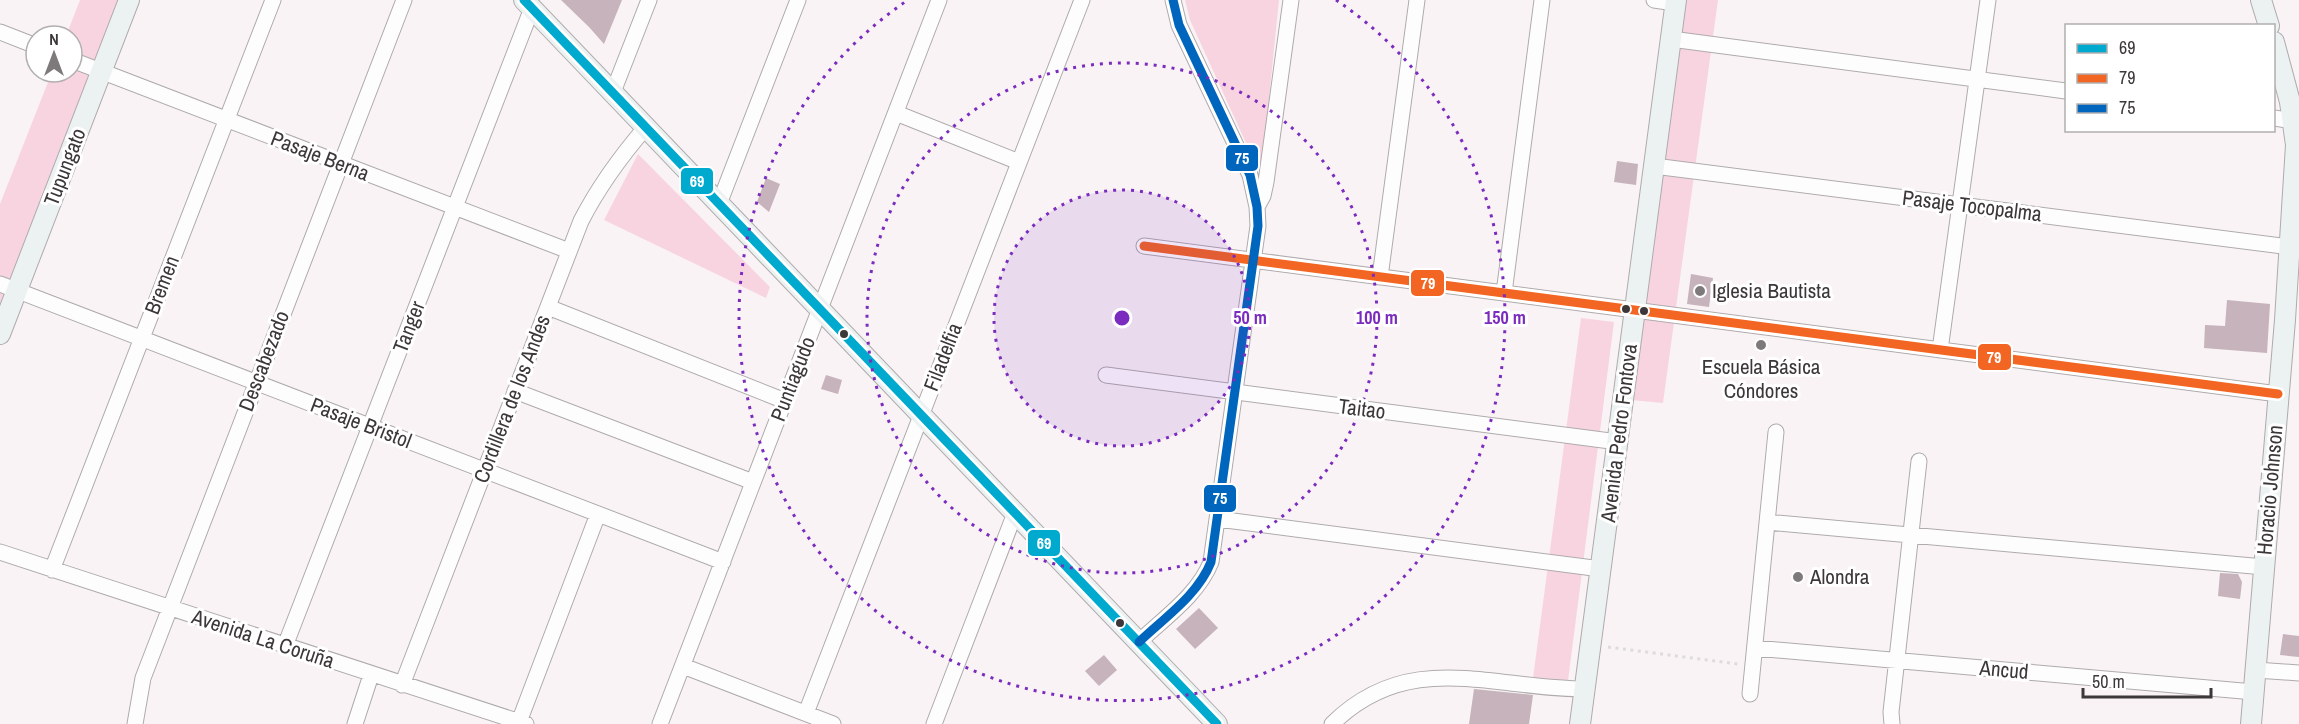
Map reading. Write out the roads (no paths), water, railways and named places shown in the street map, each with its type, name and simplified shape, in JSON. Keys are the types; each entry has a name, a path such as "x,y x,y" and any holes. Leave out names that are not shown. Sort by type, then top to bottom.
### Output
{"main road":[{"name":"Tupungato","path":"0,334 8,287 102,71 129,0"},
{"path":"2261,0 2268,24"},
{"name":"Avenida Pedro Fontova","path":"1580,724 1675,1"},
{"path":"528,4 1217,724"},
{"name":"Horacio Johnson","path":"2251,724 2297,145 2294,121 2275,46"}],"street":[{"name":"Bremen","path":"52,570 273,0"},
{"name":"Descabezado","path":"135,724 142,678 404,0"},
{"path":"613,92 649,0"},
{"path":"719,204 798,0"},
{"name":"Puntiagudo","path":"660,724 939,0"},
{"name":"Filadelfia","path":"806,714 1082,0"},
{"path":"1139,642 1201,582 1211,562 1255,261 1258,226 1257,207 1250,175 1179,25 1173,0"},
{"path":"1257,207 1265,189 1291,0"},
{"path":"1380,277 1417,0"},
{"path":"1504,293 1542,0"},
{"path":"1654,0 1675,1"},
{"path":"1940,350 1988,0"},
{"name":"Tanger","path":"285,646 455,207 528,4"},
{"path":"0,32 24,41"},
{"path":"1671,39 2065,91"},
{"name":"Pasaje Berna","path":"84,64 569,251"},
{"path":"896,113 1019,162"},
{"path":"2275,118 2294,121"},
{"name":"Cordillera de los Andes","path":"402,685 569,251 595,194 646,127"},
{"name":"Pasaje Tocopalma","path":"1654,166 2290,247"},
{"path":"1144,246 2278,394"},
{"name":"Pasaje Bristol","path":"8,287 723,562"},
{"path":"548,307 785,401"},
{"name":"Taitao","path":"1106,375 1618,442"},
{"path":"515,391 753,482"},
{"path":"1750,694 1776,432"},
{"path":"1892,724 1891,712 1919,461"},
{"path":"934,724 1015,513"},
{"path":"523,723 598,514"},
{"path":"1218,519 1601,569"},
{"path":"1767,522 2264,567"},
{"name":"Avenida La Coruña","path":"0,552 523,723"},
{"name":"Ancud","path":"1755,648 2254,692"},
{"path":"683,666 833,724"},
{"path":"2256,670 2299,673"},
{"path":"355,724 372,675"},
{"path":"1332,724 1362,699 1384,688 1426,678 1465,678 1560,689 1585,689"}],"place":[{"name":"Iglesia Bautista","path":"1700,291"},
{"name":"Escuela Básica Cóndores","path":"1761,345"},
{"name":"Alondra","path":"1798,577"}]}
